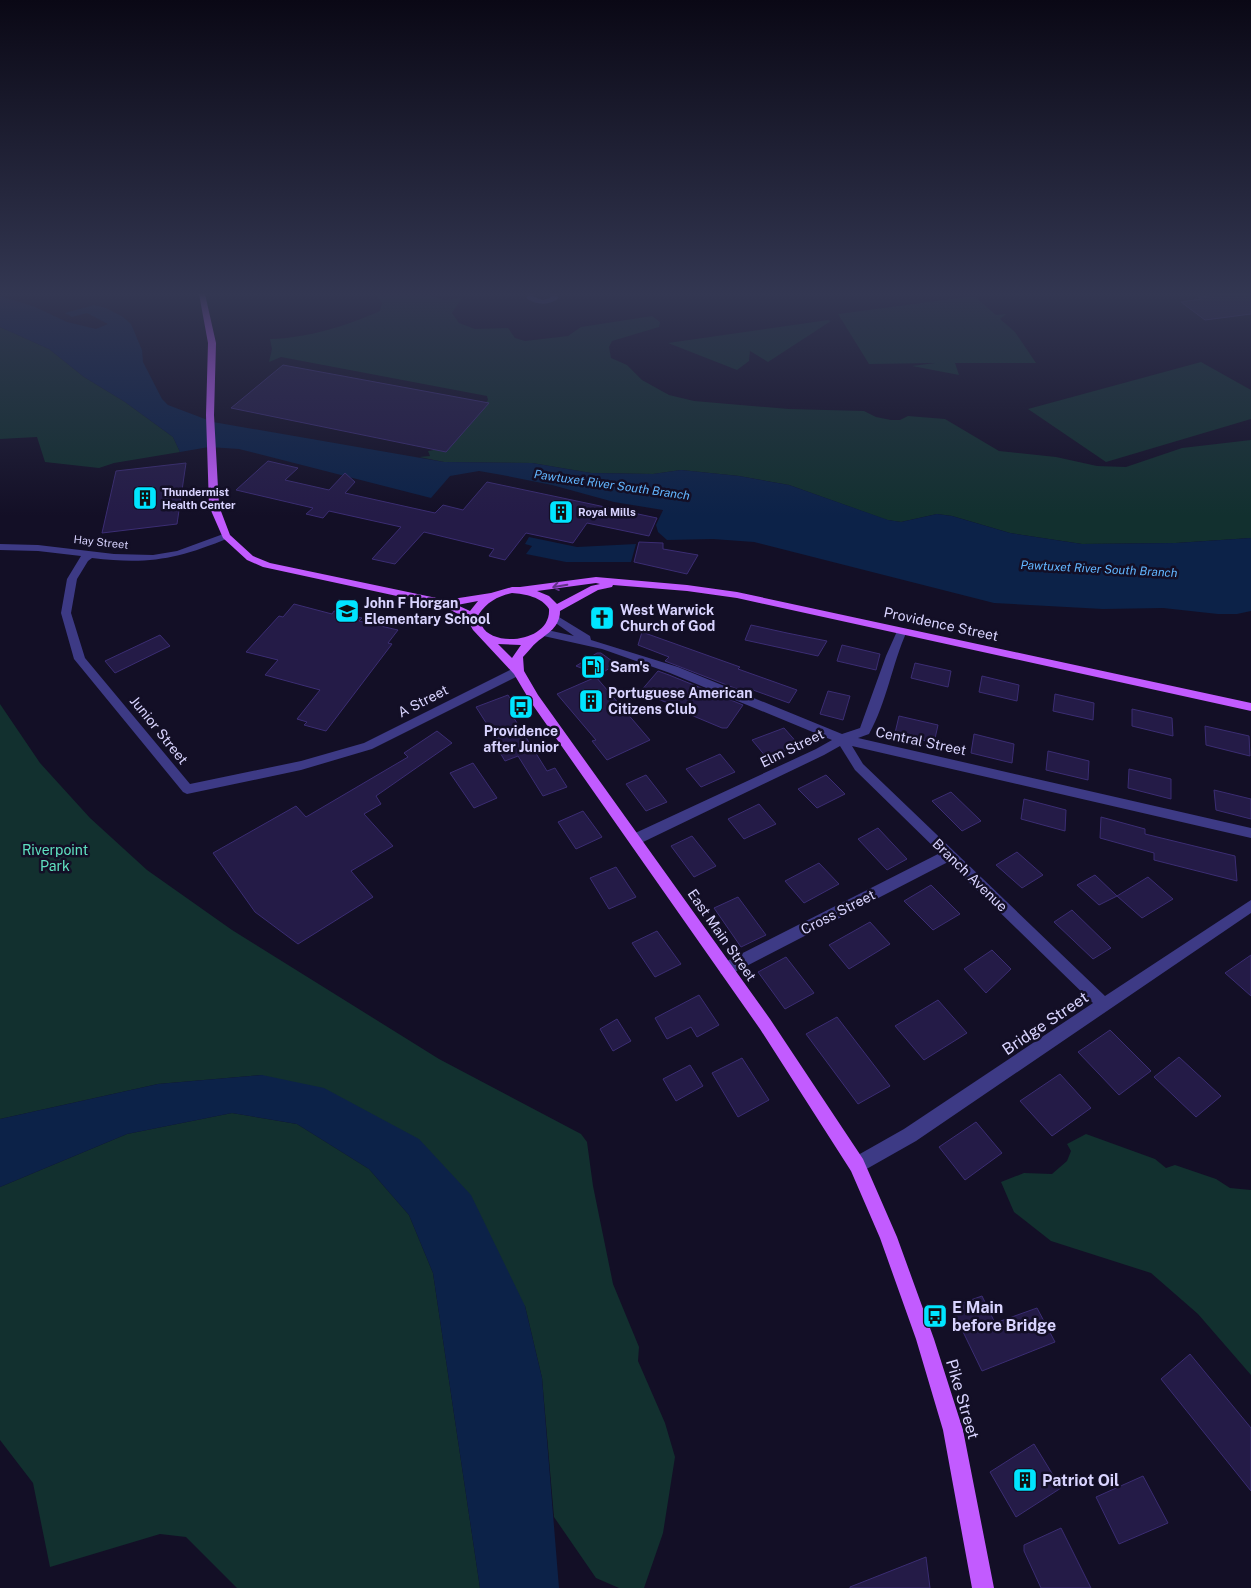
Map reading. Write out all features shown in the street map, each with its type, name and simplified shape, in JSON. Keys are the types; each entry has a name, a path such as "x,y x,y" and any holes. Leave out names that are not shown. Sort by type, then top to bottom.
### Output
{"main road":[{"path":"211,368 211,458 215,511 226,536 250,558 280,569 446,603 467,614 482,634 505,642 519,642 543,633 551,626 554,614 550,603 543,597 523,590 502,592 492,596 446,603"},
{"name":"Providence Street","path":"523,590 596,580 687,588 737,596 1251,707"},
{"name":"Providence Street","path":"554,614 595,588 623,582"},
{"path":"474,621 478,607 492,596"},
{"name":"East Main Street","path":"482,634 518,671 548,718 636,839 765,1024 857,1164 883,1227"},
{"path":"518,671 518,656 533,638"},
{"name":"Pike Street","path":"883,1227 925,1339 953,1430 983,1588"}],"street":[{"name":"Hay Street","path":"0,547 57,549 116,558 155,558 226,536"},
{"name":"Junior Street","path":"91,554 84,560 72,579 66,613 80,659 187,789 253,777 340,755"},
{"path":"554,614 595,644"},
{"name":"Elm Street","path":"636,839 842,740 865,731 872,716 893,648 902,631"},
{"path":"543,633 595,644"},
{"name":"Central Street","path":"595,644 674,670 842,740 973,768 1251,833"},
{"name":"A Street","path":"340,755 368,746 518,671"},
{"name":"Branch Avenue","path":"842,740 859,767 1104,1004"},
{"name":"Cross Street","path":"726,969 949,855"},
{"name":"Bridge Street","path":"857,1164 910,1135 1251,906"}],"green space":[{"path":"0,368 73,368 125,402 173,437 180,452 114,463 99,468 45,462 37,437 0,439"},
{"path":"340,368 630,368 642,380 669,395 694,401 789,409 864,411 876,417 891,420 900,420 908,416 945,419 999,451 1056,457 1097,466 1126,467 1182,448 1251,440 1251,538 1176,543 1082,544 1010,533 952,516 937,514 901,522 887,520 789,485 739,476 681,470 653,474 591,473 532,463 444,462 419,457 430,456 428,451 446,444 462,431 488,400 487,396"},
{"path":"923,368 957,368 959,375"},
{"path":"1179,368 1212,368 1251,390 1251,419 1106,462 1028,409"},
{"name":"Riverpoint Park","path":"0,704 40,763 90,818 147,870 232,930 439,1059 581,1134 587,1142 593,1186 613,1284 639,1347 638,1361 665,1423 675,1457 663,1533 644,1588 619,1588 596,1578 554,1517 542,1378 525,1306 262,1075 158,1084 0,1119"},
{"path":"232,1113 297,1124 369,1169 409,1215 433,1273 480,1588 237,1588 186,1537 160,1534 50,1567 33,1483 0,1440 0,1187 127,1134"},
{"path":"1086,1134 1155,1159 1166,1168 1175,1165 1216,1179 1230,1188 1251,1190 1251,1375 1198,1314 1151,1273 1051,1241 1014,1212 1001,1182 1024,1173 1052,1174 1067,1161 1071,1151 1067,1144"}],"water":[{"name":"Pawtuxet River South Branch","path":"73,368 146,368 162,399 168,405 213,422 444,462 532,463 591,473 653,474 681,470 739,476 789,485 888,520 901,522 937,514 952,516 1010,533 1082,544 1176,543 1251,538 1251,611 1237,614 1218,614 1163,608 1103,609 994,603 754,542 713,539 667,540 658,532 656,525 663,510 614,502 552,485 502,475 479,471 450,476 431,498 239,449 209,447 180,452 173,437 125,402"},
{"path":"529,537 577,547 636,544 631,562 566,562 526,554 532,546 525,544"},
{"path":"262,1075 324,1088 419,1139 471,1195 525,1306 542,1378 559,1588 480,1588 433,1273 409,1215 369,1169 297,1124 232,1113 127,1134 0,1187 0,1119 158,1084"}],"building":[{"path":"279,368 300,368 489,403 446,452 231,408"},
{"name":"Royal Mills","path":"268,461 298,468 285,480 329,490 345,473 355,482 345,493 435,513 443,505 463,510 487,482 657,518 649,536 587,523 573,543 526,533 505,560 489,556 494,549 424,532 395,564 372,559 401,527 329,511 323,518 306,514 313,508 236,490"},
{"name":"Thundermist Health Center","path":"186,463 177,524 102,533 116,471"},
{"path":"639,542 663,543 663,549 698,555 687,574 634,562"},
{"path":"294,604 332,614 334,611 362,618 359,621 398,630 388,643 392,644 326,731 304,725 307,722 297,719 320,690 265,675 278,660 246,652 279,616 283,617"},
{"path":"751,625 827,641 818,656 745,640"},
{"path":"642,632 740,667 738,669 797,690 789,703 753,690 750,694 665,661 669,657 638,645"},
{"path":"160,635 170,646 115,673 105,661"},
{"path":"842,645 880,654 876,670 837,661"},
{"name":"Sam's","path":"597,653 601,653 616,664 599,675 576,666"},
{"path":"915,663 951,671 948,687 911,678"},
{"path":"658,671 743,705 727,728 722,728 691,715 693,713 640,692"},
{"path":"982,676 1019,685 1017,701 979,692"},
{"path":"596,677 650,740 607,760 592,741 596,740 557,694"},
{"path":"828,691 850,696 843,720 820,714"},
{"path":"1055,694 1094,703 1093,720 1053,711"},
{"path":"508,695 519,713 512,715 547,771 555,768 567,787 543,796 518,756 505,761 493,741 497,740 476,707"},
{"path":"1132,709 1172,718 1173,736 1132,726"},
{"path":"899,716 938,725 934,743 895,733"},
{"path":"1205,726 1249,736 1250,756 1206,745"},
{"path":"784,728 799,745 767,758 752,740"},
{"path":"437,731 452,743 376,796 381,804 364,814 393,846 351,871 373,897 298,944 255,912 213,853 296,806 306,817 408,757 404,753"},
{"path":"974,734 1014,744 1012,763 971,753"},
{"path":"1048,751 1089,761 1088,780 1046,770"},
{"path":"720,754 735,772 701,787 686,769"},
{"path":"473,763 497,798 474,808 450,773"},
{"path":"1129,769 1171,779 1171,799 1128,788"},
{"path":"646,775 667,802 646,811 626,784"},
{"path":"826,775 845,794 817,808 798,789"},
{"path":"1214,790 1251,799 1251,819 1216,810"},
{"path":"951,792 981,821 962,831 932,801"},
{"path":"1024,799 1066,810 1065,831 1021,819"},
{"path":"759,804 776,824 744,839 728,819"},
{"path":"583,811 602,837 576,849 558,822"},
{"path":"1101,817 1145,829 1145,834 1235,856 1237,881 1154,860 1154,853 1100,838"},
{"path":"878,828 907,859 887,870 858,839"},
{"path":"692,836 716,866 694,877 671,846"},
{"path":"1017,852 1043,875 1022,888 996,865"},
{"path":"819,863 839,884 804,903 785,881"},
{"path":"616,867 636,897 609,909 590,878"},
{"path":"1095,875 1117,896 1099,905 1077,885"},
{"path":"1148,877 1173,899 1142,918 1117,896"},
{"path":"931,885 960,914 933,930 904,901"},
{"path":"738,897 766,935 741,947 714,908"},
{"path":"1072,910 1111,948 1093,959 1054,922"},
{"path":"870,922 890,944 849,969 829,945"},
{"path":"657,931 681,964 655,977 632,943"},
{"path":"992,950 1011,969 986,993 964,969"},
{"path":"1251,955 1251,996 1225,973"},
{"path":"786,957 814,993 785,1009 758,972"},
{"path":"699,995 719,1025 697,1037 691,1027 667,1039 655,1018"},
{"path":"938,1000 967,1033 924,1060 895,1026"},
{"path":"837,1017 890,1086 858,1104 806,1034"},
{"path":"617,1019 631,1041 613,1051 600,1029"},
{"path":"1110,1030 1151,1071 1119,1095 1078,1052"},
{"path":"1179,1057 1221,1096 1196,1117 1154,1077"},
{"path":"742,1058 769,1100 738,1117 712,1073"},
{"path":"690,1065 703,1086 676,1101 663,1079"},
{"path":"1060,1074 1091,1108 1052,1136 1020,1101"},
{"path":"976,1122 1002,1153 965,1180 939,1147"},
{"path":"982,1296 995,1323 1037,1308 1055,1342 982,1371 951,1307"},
{"path":"1190,1354 1251,1428 1251,1491 1161,1379"},
{"name":"Patriot Oil","path":"1034,1444 1061,1488 1016,1517 990,1472"},
{"path":"1143,1476 1168,1523 1119,1544 1096,1497"},
{"path":"1061,1528 1091,1588 1041,1588 1024,1551 1024,1545"},
{"path":"926,1557 930,1588 850,1588 850,1587"}],"place":[{"name":"Thundermist Health Center","path":"145,498"},
{"name":"Royal Mills","path":"561,512"},
{"name":"John F Horgan Elementary School","path":"347,611"},
{"name":"West Warwick Church of God","path":"602,618"},
{"name":"Sam's","path":"593,667"},
{"name":"Portuguese American Citizens Club","path":"591,701"},
{"name":"Providence after Junior","path":"521,707"},
{"name":"E Main before Bridge","path":"935,1316"},
{"name":"Patriot Oil","path":"1025,1480"}]}
